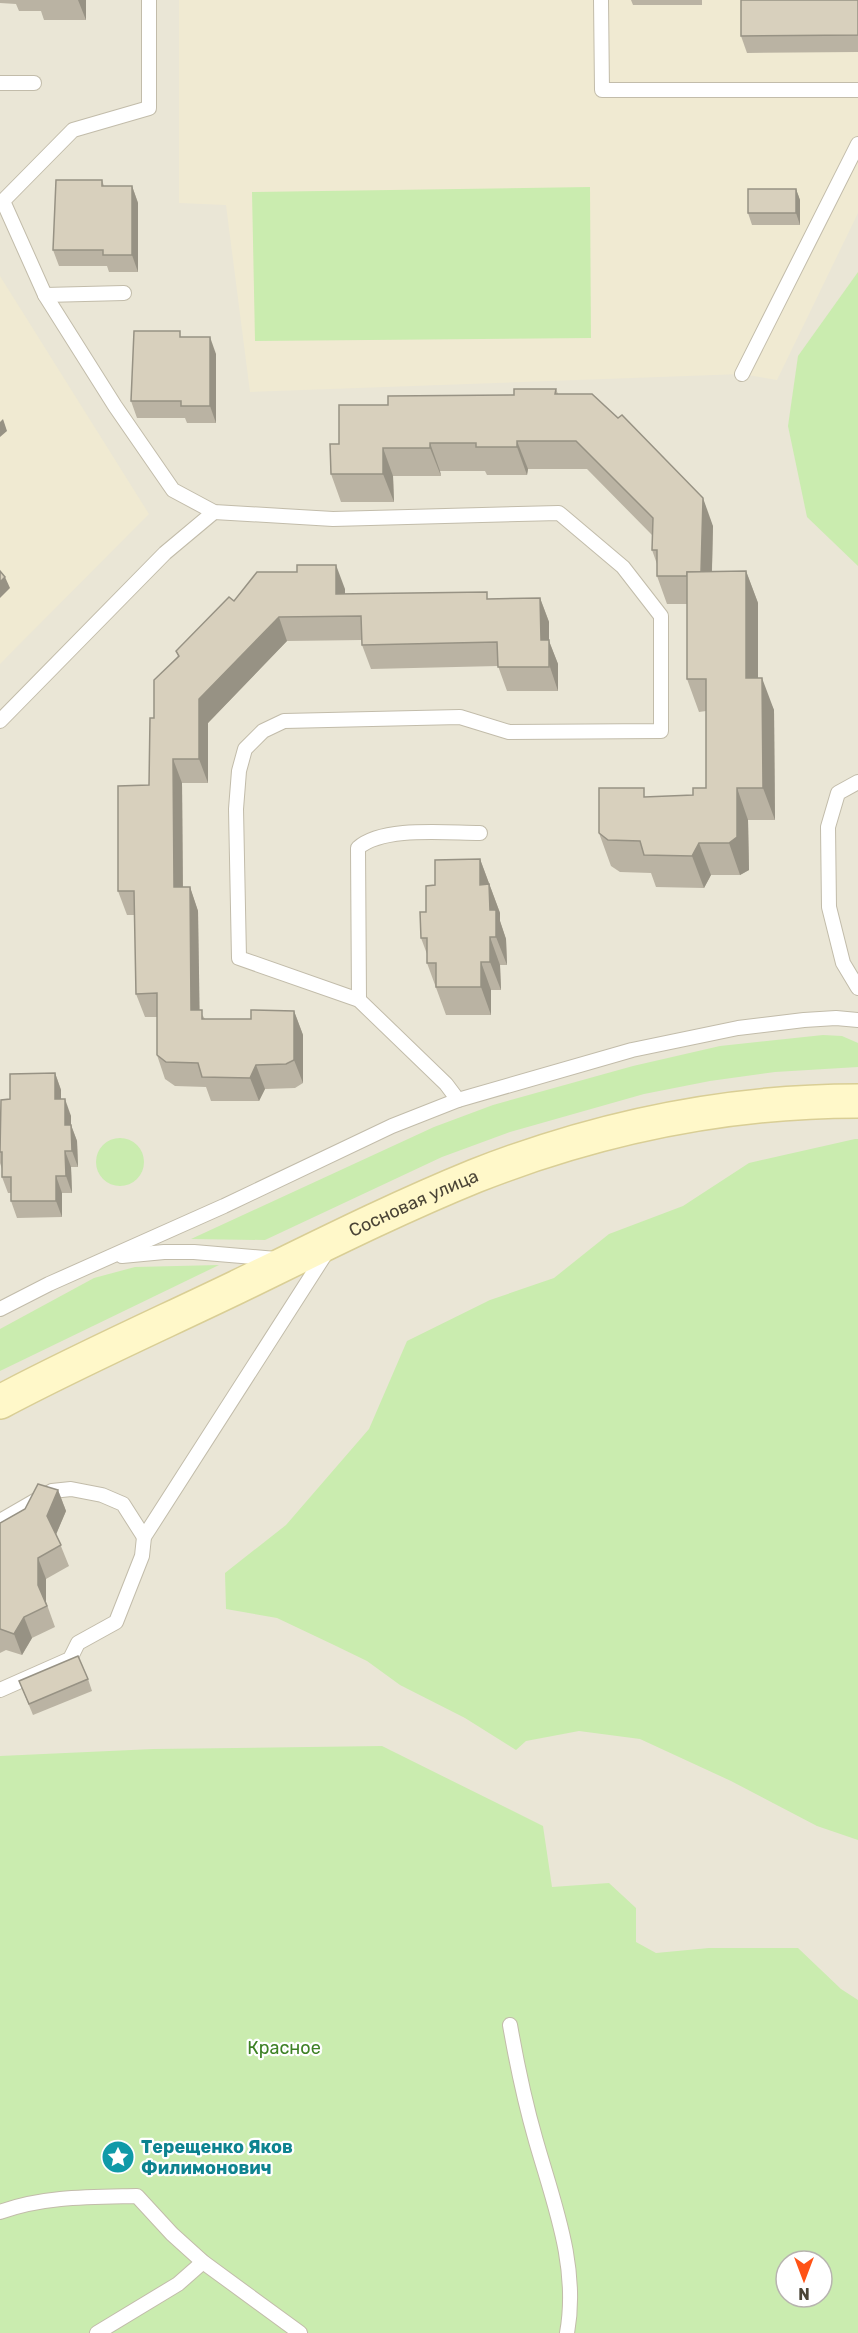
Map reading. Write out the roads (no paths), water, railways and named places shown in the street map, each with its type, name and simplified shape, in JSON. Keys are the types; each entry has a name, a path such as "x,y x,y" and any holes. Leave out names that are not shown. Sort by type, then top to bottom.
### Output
{"street":[{"name":"Сосновая улица","path":"0,1402 291,1261 475,1177 572,1143 635,1126 694,1115 816,1101 858,1101"}],"lane":[{"path":"149,0 150,108 73,130 3,201 45,295 114,406 173,490 214,512 333,519 559,513 623,567 661,616 661,731 509,732 460,717 284,721 263,731 245,749 238,771 236,809 238,958 359,1000 446,1084 458,1100"},
{"path":"601,0 602,90 858,90"},
{"path":"0,83 34,83"},
{"path":"742,374 858,144"},
{"path":"45,295 124,293"},
{"path":"0,721 165,553 214,512"},
{"path":"858,782 838,793 828,827 829,907 843,963 858,988"},
{"path":"359,1000 358,849 367,841 387,834 480,833"},
{"path":"0,1310 49,1284 225,1206 392,1126 458,1100 632,1050 738,1028 804,1020 836,1018 858,1020"},
{"path":"0,1690 70,1659 78,1643 116,1622 142,1556 144,1537 334,1241"},
{"path":"108,1258 164,1252 194,1252 291,1261"},
{"path":"0,1521 52,1491 71,1489 102,1495 123,1504 144,1537"},
{"path":"510,2025 516,2064 528,2114 566,2246 571,2285 567,2333"},
{"path":"0,2212 48,2200 137,2196 172,2234 203,2262 300,2333"},
{"path":"97,2333 178,2284 203,2262"}],"place":[{"name":"Терещенко Яков Филимонович","path":"118,2157"}],"park label":[{"name":"Красное","path":"284,2048"}]}
